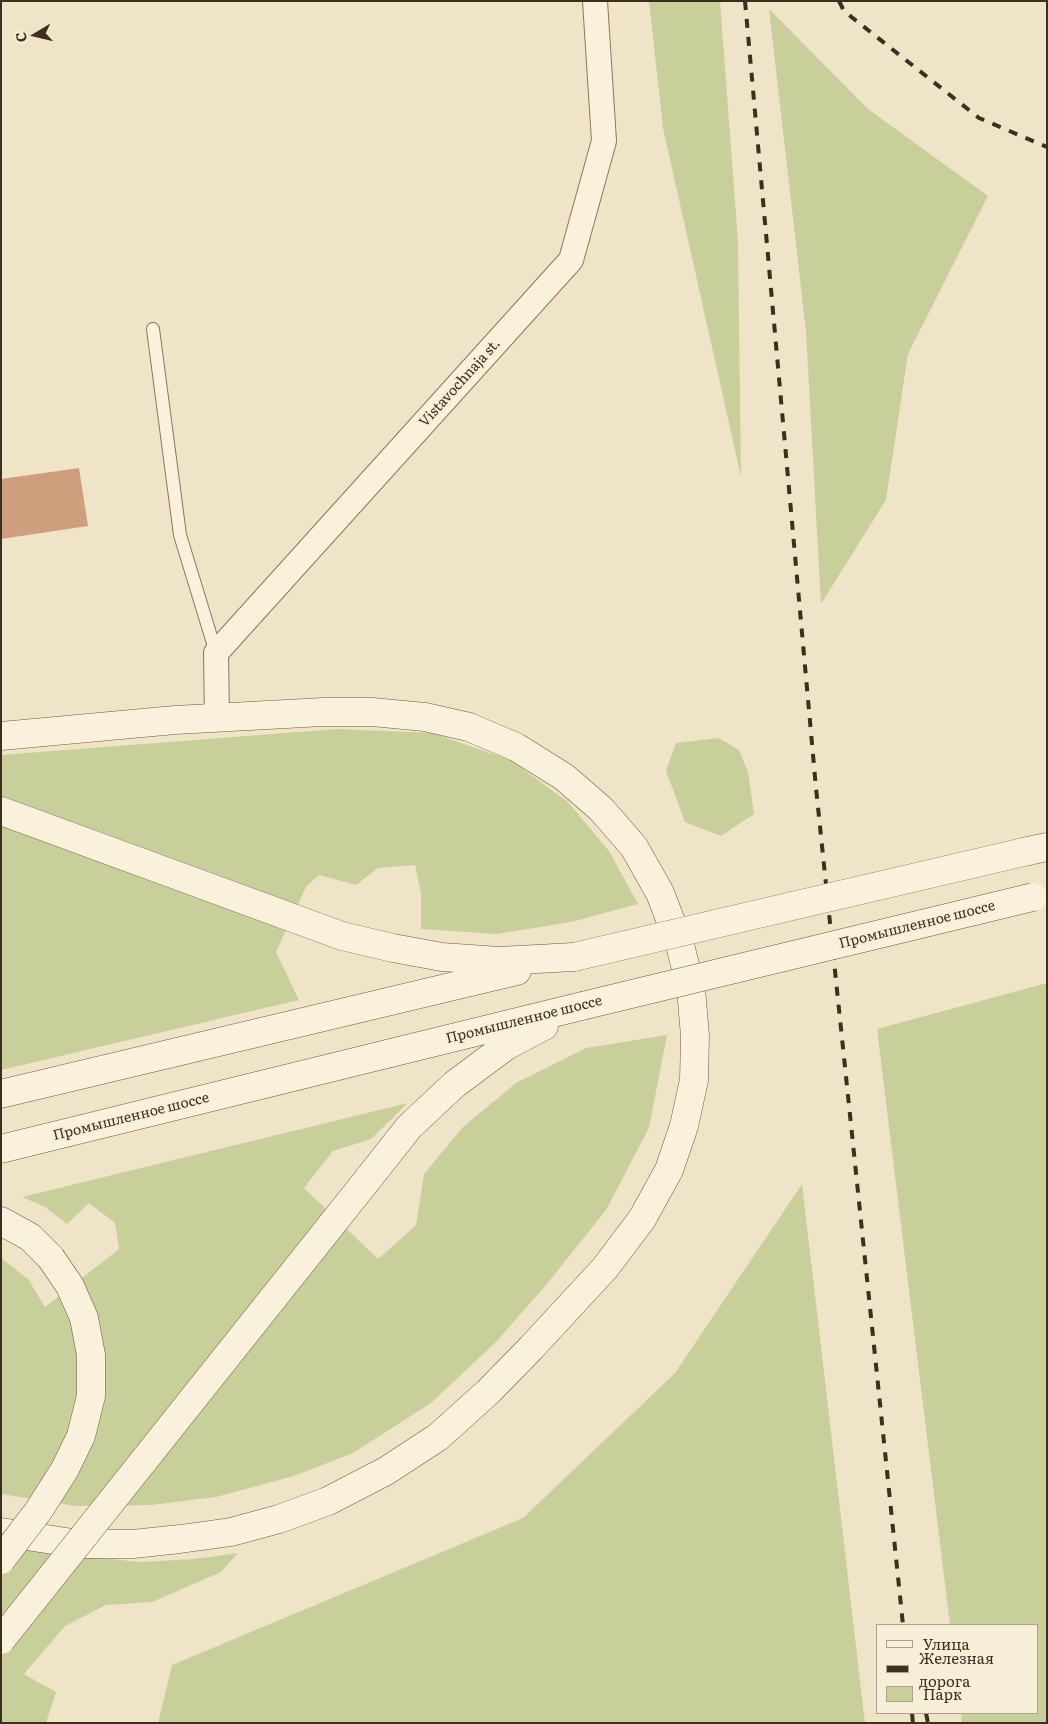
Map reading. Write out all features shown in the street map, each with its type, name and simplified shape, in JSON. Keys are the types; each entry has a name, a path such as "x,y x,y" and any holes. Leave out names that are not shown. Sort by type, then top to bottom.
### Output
{"main road":[{"path":"1,736 176,720 323,712 372,712 425,717 469,728 516,747 564,777 594,803 634,847 660,893 680,944 691,989 695,1036 694,1080 684,1126 669,1170 642,1219 605,1268 532,1348 488,1392 438,1437 386,1471 328,1501 279,1519 231,1532 133,1544 79,1544 1,1532"},
{"path":"1,811 342,936 442,957 499,961 574,957"},
{"path":"1,1094 1037,849"},
{"name":"Промышленное шоссе","path":"1,1149 1040,895"},
{"path":"1,1640 409,1128 455,1084 506,1046 582,1006"},
{"path":"1,1221 30,1237 51,1258 70,1286 84,1318 91,1355 91,1396 81,1436 65,1469 40,1510 1,1560"}],"street":[{"name":"Vistavochnaja st.","path":"216,653 571,260 604,141 595,1"},
{"path":"216,653 217,718"}],"lane":[{"path":"153,329 180,535 216,653"}],"green space":[{"path":"649,1 720,1 738,241 741,477 663,128"},
{"path":"769,9 868,109 988,196 908,354 886,500 821,604 806,332"},
{"path":"337,729 433,733 510,760 567,801 609,851 638,904 571,922 497,934 421,929 421,894 415,865 378,868 356,885 319,875 306,887 276,952 299,1000 1,1070 1,755"},
{"path":"719,738 739,750 748,772 754,814 721,836 685,822 666,771 676,743"},
{"path":"1047,983 1047,1723 962,1723 961,1714 1038,1714 1038,1624 950,1624 877,1029"},
{"path":"667,1035 649,1128 606,1210 546,1285 496,1342 431,1403 353,1453 294,1476 216,1497 151,1505 76,1506 1,1494 1,1258 28,1279 45,1307 119,1249 115,1223 89,1203 67,1224 45,1207 22,1197 408,1103 371,1139 333,1151 304,1188 378,1259 416,1225 424,1174 463,1127 516,1083 586,1048"},
{"path":"802,1184 865,1723 158,1723 172,1665 523,1518 675,1373"},
{"path":"1,1547 140,1562 194,1559 238,1553 221,1572 152,1602 106,1605 65,1626 24,1674 56,1692 46,1723 1,1723"}],"building":[{"path":"79,468 88,526 1,539 1,479"}],"railway":[{"path":"745,1 816,788 903,1624"},
{"path":"839,1 844,11 979,118 1047,147"},
{"path":"912,1714 913,1723"},
{"path":"926,1714 928,1723"}]}
